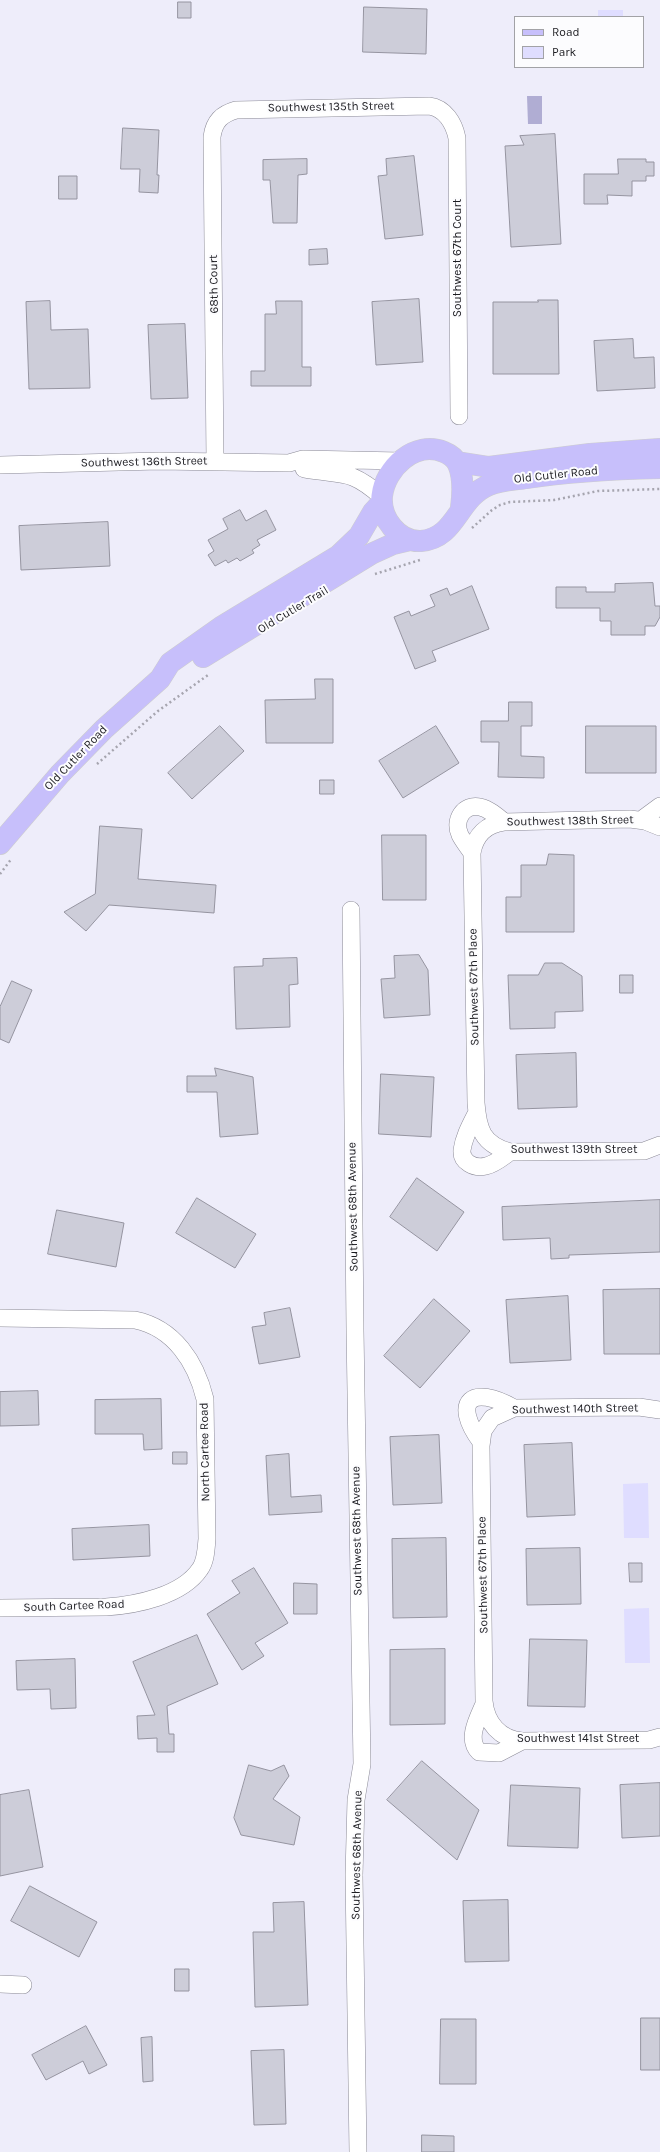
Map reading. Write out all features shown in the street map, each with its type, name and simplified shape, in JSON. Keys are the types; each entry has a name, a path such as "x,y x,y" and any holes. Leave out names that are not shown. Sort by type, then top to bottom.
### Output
{"main road":[{"name":"Old Cutler Road","path":"8,848 78,755 104,729 160,680 170,663 221,627 338,556 358,536 382,499 385,483 391,471 400,462 418,451 433,449 448,454 457,462 489,467 583,455 660,449"},
{"path":"457,462 462,476 461,508"},
{"name":"Old Cutler Road","path":"160,680 178,675 259,621 371,554 393,544 410,540 426,540 443,534 461,508 480,490 503,481 585,471 660,468"},
{"path":"382,499 386,516 394,530 410,540"}],"street":[{"name":"Southwest 135th Street","path":"227,112 246,109 436,107"},
{"name":"Southwest 67th Court","path":"436,107 441,110 450,121 457,138 459,416"},
{"name":"68th Court","path":"215,461 212,136 219,118 227,112"},
{"name":"Southwest 136th Street","path":"0,465 215,461 288,463 303,459 400,462"},
{"name":"Southwest 136th Street","path":"288,463 305,469 356,477 367,483 382,499"},
{"path":"472,853 458,829 458,819 465,809 479,806 504,822"},
{"path":"641,820 660,806"},
{"name":"Southwest 138th Street","path":"482,832 492,824 504,822 641,820 660,827"},
{"name":"Southwest 67th Place","path":"482,832 476,840 472,853 477,1112 480,1130 488,1142"},
{"name":"Southwest 68th Avenue","path":"351,910 354,1322 362,1764 356,1800 354,1875 358,2152"},
{"path":"477,1112 464,1141 462,1155 466,1162 471,1165 485,1167 510,1152"},
{"name":"Southwest 139th Street","path":"488,1142 510,1152 657,1151"},
{"name":"North Cartee Road","path":"0,1318 135,1320 148,1322 161,1329 172,1338 188,1356 198,1377 205,1399 207,1436 206,1550 201,1568 194,1577 184,1585 171,1592"},
{"path":"481,1442 472,1430 467,1416 466,1411 470,1402 474,1398 486,1396 499,1400 514,1408"},
{"path":"653,1408 660,1398"},
{"name":"Southwest 140th Street","path":"492,1418 514,1408 653,1408"},
{"name":"Southwest 67th Place","path":"492,1418 483,1430 481,1442 484,1704 485,1712 497,1732"},
{"name":"South Cartee Road","path":"0,1608 120,1606 171,1592"},
{"path":"484,1704 475,1728 475,1748 484,1753 499,1753 522,1741"},
{"name":"Southwest 141st Street","path":"497,1732 509,1739 522,1741 658,1740"},
{"path":"0,1984 23,1985"}],"path":[{"path":"470,530 492,510 500,505 510,502 554,500 587,492 660,489"},
{"path":"374,574 421,559"},
{"path":"93,768 158,711 209,674"},
{"path":"0,874 8,848"}],"green space":[{"path":"598,10 623,10 623,16 598,16"},
{"path":"648,1483 649,1538 624,1538 623,1484"},
{"path":"649,1608 650,1663 625,1663 624,1609"}],"shaded area":[{"path":"527,96 542,96 542,124 528,124"}],"building":[{"path":"178,2 191,2 191,18 178,18"},
{"path":"364,7 427,9 426,54 363,52"},
{"path":"123,128 159,130 157,175 159,175 158,193 139,192 140,169 121,169"},
{"path":"555,134 561,244 511,247 505,146 524,145 520,136"},
{"path":"414,156 423,235 385,239 378,176 387,175 386,159"},
{"path":"307,159 307,174 298,175 297,223 273,223 270,180 263,180 263,160"},
{"path":"618,159 646,159 646,162 654,162 654,176 646,176 646,181 632,181 632,196 607,195 608,204 584,204 584,174 618,174"},
{"path":"59,176 77,176 77,199 59,199"},
{"path":"327,249 328,264 309,265 309,250"},
{"path":"419,299 423,362 376,365 372,302"},
{"path":"538,300 558,300 559,374 493,374 493,302 538,302"},
{"path":"50,301 51,330 88,329 90,388 29,389 26,302"},
{"path":"276,301 302,301 302,367 311,367 311,386 251,386 251,371 265,371 265,314 276,314"},
{"path":"185,324 188,398 151,399 148,325"},
{"path":"633,339 634,358 654,357 655,388 597,391 594,341"},
{"path":"240,510 246,521 266,510 276,530 257,540 260,545 252,550 254,553 240,561 237,558 228,563 226,560 215,566 208,555 214,551 208,540 228,529 223,519"},
{"path":"108,522 110,566 21,570 19,526"},
{"path":"653,583 655,606 660,606 660,617 655,626 645,626 645,635 611,635 611,621 600,621 600,608 556,608 556,587 586,587 586,592 615,592 615,584"},
{"path":"472,586 489,629 432,651 436,661 415,669 394,617 409,611 411,616 435,606 430,595 447,588 450,595"},
{"path":"315,679 333,679 333,743 266,743 265,700 315,699"},
{"path":"509,702 532,702 532,726 521,726 521,756 544,757 544,778 498,777 499,742 481,742 481,721 508,721"},
{"path":"220,726 244,751 192,799 168,773"},
{"path":"436,726 459,763 403,798 379,761"},
{"path":"586,726 656,726 656,773 586,773"},
{"path":"320,780 334,780 334,794 320,794"},
{"path":"100,826 142,829 138,879 216,885 214,913 109,905 86,931 64,912 95,894"},
{"path":"382,835 426,835 426,900 383,900"},
{"path":"549,854 574,855 574,932 506,932 506,897 521,897 521,865 546,865"},
{"path":"419,955 428,970 430,1015 384,1018 381,979 395,978 394,956"},
{"path":"297,958 298,984 289,985 290,1027 236,1029 234,967 263,966 263,959"},
{"path":"545,963 562,963 582,976 583,1011 555,1012 555,1028 510,1029 508,975 538,975"},
{"path":"620,975 633,975 633,993 620,993"},
{"path":"12,981 32,990 9,1043 0,1039 0,1007"},
{"path":"576,1053 577,1107 518,1109 516,1055"},
{"path":"215,1068 253,1077 258,1134 220,1137 217,1092 187,1092 187,1076 216,1076"},
{"path":"381,1074 434,1077 431,1137 379,1134"},
{"path":"417,1178 464,1212 437,1251 390,1217"},
{"path":"197,1198 256,1234 235,1268 176,1233"},
{"path":"660,1200 660,1252 569,1255 569,1258 551,1259 550,1238 503,1240 502,1207"},
{"path":"57,1210 124,1223 116,1267 48,1254"},
{"path":"660,1289 660,1354 604,1354 603,1290"},
{"path":"568,1296 571,1360 510,1363 506,1300"},
{"path":"434,1299 470,1331 420,1388 384,1356"},
{"path":"290,1308 300,1357 259,1364 252,1327 266,1325 264,1313"},
{"path":"38,1391 39,1425 0,1426 0,1392"},
{"path":"161,1399 162,1449 144,1450 143,1434 95,1434 95,1400"},
{"path":"439,1435 442,1503 393,1505 390,1437"},
{"path":"572,1443 575,1515 527,1517 524,1445"},
{"path":"173,1452 187,1452 187,1464 173,1464"},
{"path":"289,1454 291,1497 321,1495 322,1512 269,1515 266,1456"},
{"path":"149,1525 150,1556 73,1560 72,1529"},
{"path":"446,1538 447,1617 393,1618 392,1539"},
{"path":"580,1548 581,1604 527,1605 526,1549"},
{"path":"629,1563 642,1563 642,1582 630,1582"},
{"path":"254,1568 288,1623 255,1643 264,1656 242,1670 207,1614 240,1593 232,1581"},
{"path":"294,1583 317,1584 317,1614 294,1614"},
{"path":"197,1635 218,1684 167,1706 169,1734 174,1734 174,1752 157,1752 157,1738 138,1739 137,1716 155,1715 133,1662"},
{"path":"530,1639 587,1640 585,1707 528,1706"},
{"path":"445,1649 445,1724 390,1725 390,1650"},
{"path":"75,1659 76,1708 51,1709 50,1689 17,1690 16,1661"},
{"path":"422,1761 479,1810 457,1860 387,1800"},
{"path":"249,1765 271,1771 284,1765 289,1776 273,1799 300,1817 294,1845 241,1835 234,1818"},
{"path":"660,1783 660,1836 622,1838 620,1785"},
{"path":"511,1785 580,1788 578,1848 508,1846"},
{"path":"29,1790 43,1867 0,1876 0,1795"},
{"path":"30,1886 97,1922 79,1957 11,1921"},
{"path":"508,1900 509,1961 465,1962 463,1901"},
{"path":"304,1902 308,2005 255,2007 253,1932 274,1932 273,1903"},
{"path":"175,1969 189,1969 189,1991 175,1991"},
{"path":"641,2018 660,2018 660,2070 641,2070"},
{"path":"441,2019 476,2019 476,2084 440,2084"},
{"path":"86,2026 107,2065 89,2074 83,2061 46,2080 32,2055"},
{"path":"152,2037 153,2081 143,2082 141,2038"},
{"path":"284,2050 286,2124 254,2125 251,2051"},
{"path":"422,2135 454,2136 454,2152 422,2152"}]}
